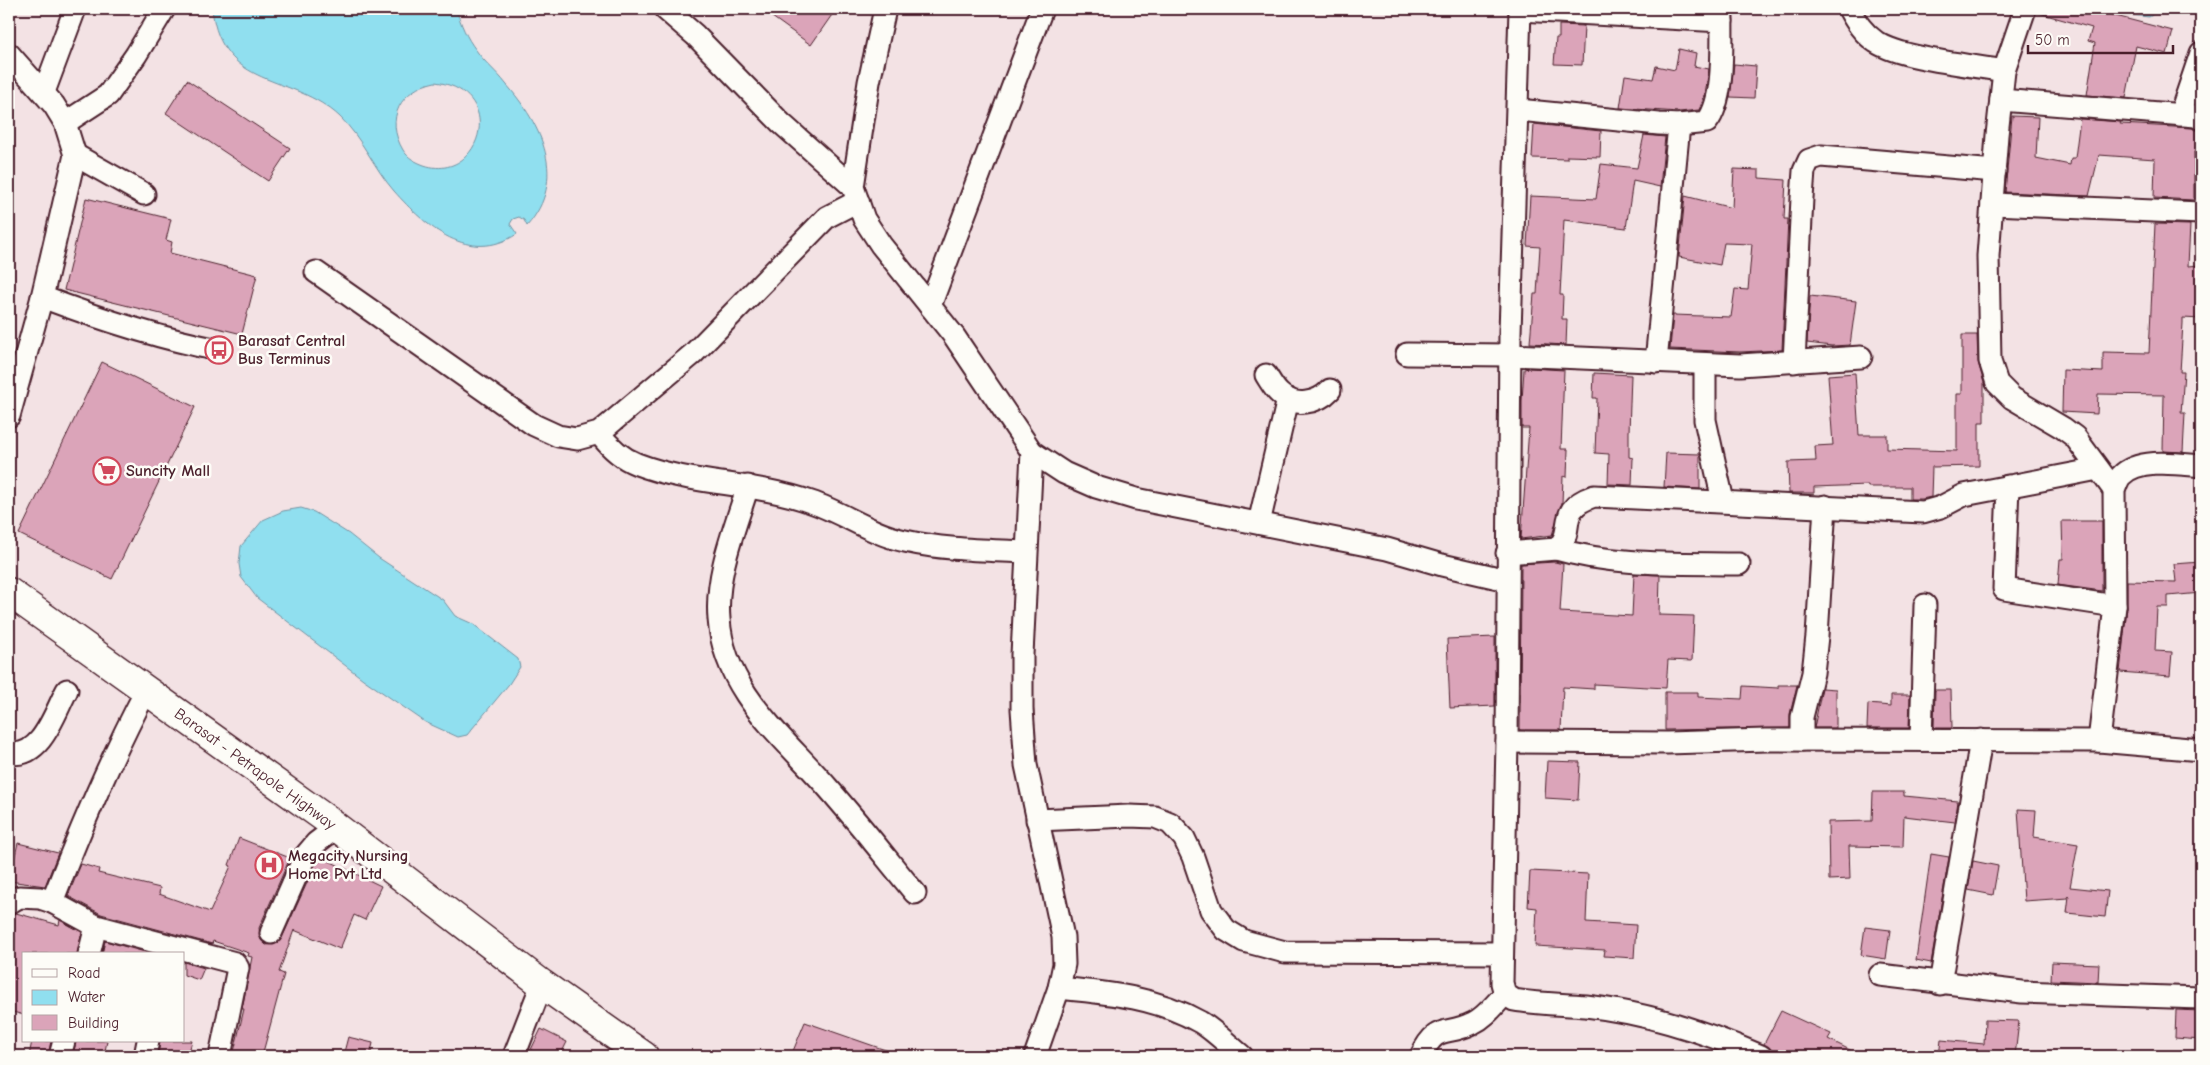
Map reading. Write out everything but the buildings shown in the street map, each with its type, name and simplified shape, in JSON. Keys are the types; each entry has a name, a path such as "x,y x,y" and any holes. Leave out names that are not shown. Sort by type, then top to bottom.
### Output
{"highway":[{"name":"Barasat - Petrapole Highway","path":"9,592 337,827 542,984 644,1056"}],"street":[{"path":"44,92 75,9"},
{"path":"65,123 108,95 136,55 164,9"},
{"path":"665,9 695,35 781,123 856,194"},
{"path":"885,9 869,82 856,194 864,219 881,245 954,336 1032,452 1064,472 1096,488 1136,498 1387,549 1442,565 1507,580"},
{"path":"930,306 1042,9"},
{"path":"1518,110 1679,126 1707,122 1715,112 1719,90 1722,15 1520,9 1510,355 1507,742 1502,983 1505,994 1514,1000 1586,1006 1645,1016 1712,1035 1761,1056"},
{"path":"1849,9 1858,26 1876,42 1898,52 2004,71"},
{"path":"2025,9 2004,71 2001,100 1988,256 1990,361 1996,383 2012,398 2056,423 2075,437 2114,490"},
{"path":"2180,114 2201,53"},
{"path":"9,54 44,92 65,123 75,154 42,297 9,416"},
{"path":"2001,100 2180,114 2196,116 2201,119"},
{"path":"1656,362 1679,126"},
{"path":"75,154 144,194"},
{"path":"1794,362 1804,170 1809,160 1821,156 1995,171"},
{"path":"316,272 534,425 558,436 576,439 599,433 693,354 827,217 856,194"},
{"path":"1992,204 2201,207"},
{"path":"42,297 103,321 154,336 219,350"},
{"path":"1407,354 1510,355 1740,365 1861,357"},
{"path":"1705,364 1706,420 1723,501"},
{"path":"1266,375 1280,395 1288,400 1312,402 1324,396 1330,390"},
{"path":"1259,523 1288,400"},
{"path":"599,433 608,446 635,463 664,472 748,486 811,502 882,535 906,542 1026,552"},
{"path":"1032,452 1026,552 1022,708 1026,765 1063,937 1064,964 1060,988 1035,1056"},
{"path":"2099,741 2115,606 2114,490 2121,476 2133,468 2158,462 2201,466"},
{"path":"1556,549 1563,540 1571,509 1581,501 1594,496 1923,512 1941,507 1964,495 2098,469"},
{"path":"748,486 730,545 720,588 718,619 723,648 733,674 777,736 823,783 915,893"},
{"path":"2008,486 2004,589 2115,606"},
{"path":"1802,740 1802,717 1813,673 1817,636 1825,506"},
{"path":"1508,552 1556,549 1583,557 1739,564"},
{"path":"1922,740 1926,605"},
{"path":"9,752 15,754 25,752 35,746 67,690"},
{"path":"52,902 87,813 124,732 146,691"},
{"path":"1507,742 1667,743 1802,740 2099,741 2201,750"},
{"path":"1940,984 1981,740"},
{"path":"1037,820 1155,816 1170,823 1184,838 1193,857 1211,910 1226,930 1244,941 1285,952 1502,954"},
{"path":"271,933 305,856 316,843 337,827"},
{"path":"9,903 19,897 30,896 52,902 96,926 183,952"},
{"path":"90,952 96,926"},
{"path":"185,952 235,963 238,968 220,1056"},
{"path":"1880,975 1940,984 2022,992 2201,998"},
{"path":"514,1056 542,984"},
{"path":"1060,988 1124,995 1178,1012 1202,1023 1242,1056"},
{"path":"1421,1056 1429,1040 1435,1034 1471,1024 1481,1019 1505,994"},
{"path":"60,1056 64,1042"},
{"path":"145,1056 148,1042"}],"water":[{"path":"212,9 456,9 472,45 519,100 539,135 548,171 546,190 539,208 527,226 524,220 519,217 513,219 510,224 517,234 499,243 465,244 449,238 434,229 394,191 355,134 340,117 321,103 244,67 229,54 218,35","holes":["435,82 458,89 472,101 479,117 478,134 472,149 460,161 444,167 424,165 412,159 403,150 395,127 399,107 413,91"]},
{"path":"2078,9 2161,9 2149,17"},
{"path":"301,508 314,512 349,534 379,558 443,600 455,616 473,624 518,659 520,667 509,684 467,735 458,737 425,722 363,679 257,598 241,577 239,564 241,546 263,520 283,511"}],"place":[{"name":"Barasat Central Bus Terminus","path":"219,350"},
{"name":"Suncity Mall","path":"107,471"},
{"name":"Megacity Nursing Home Pvt Ltd","path":"269,865"}]}
